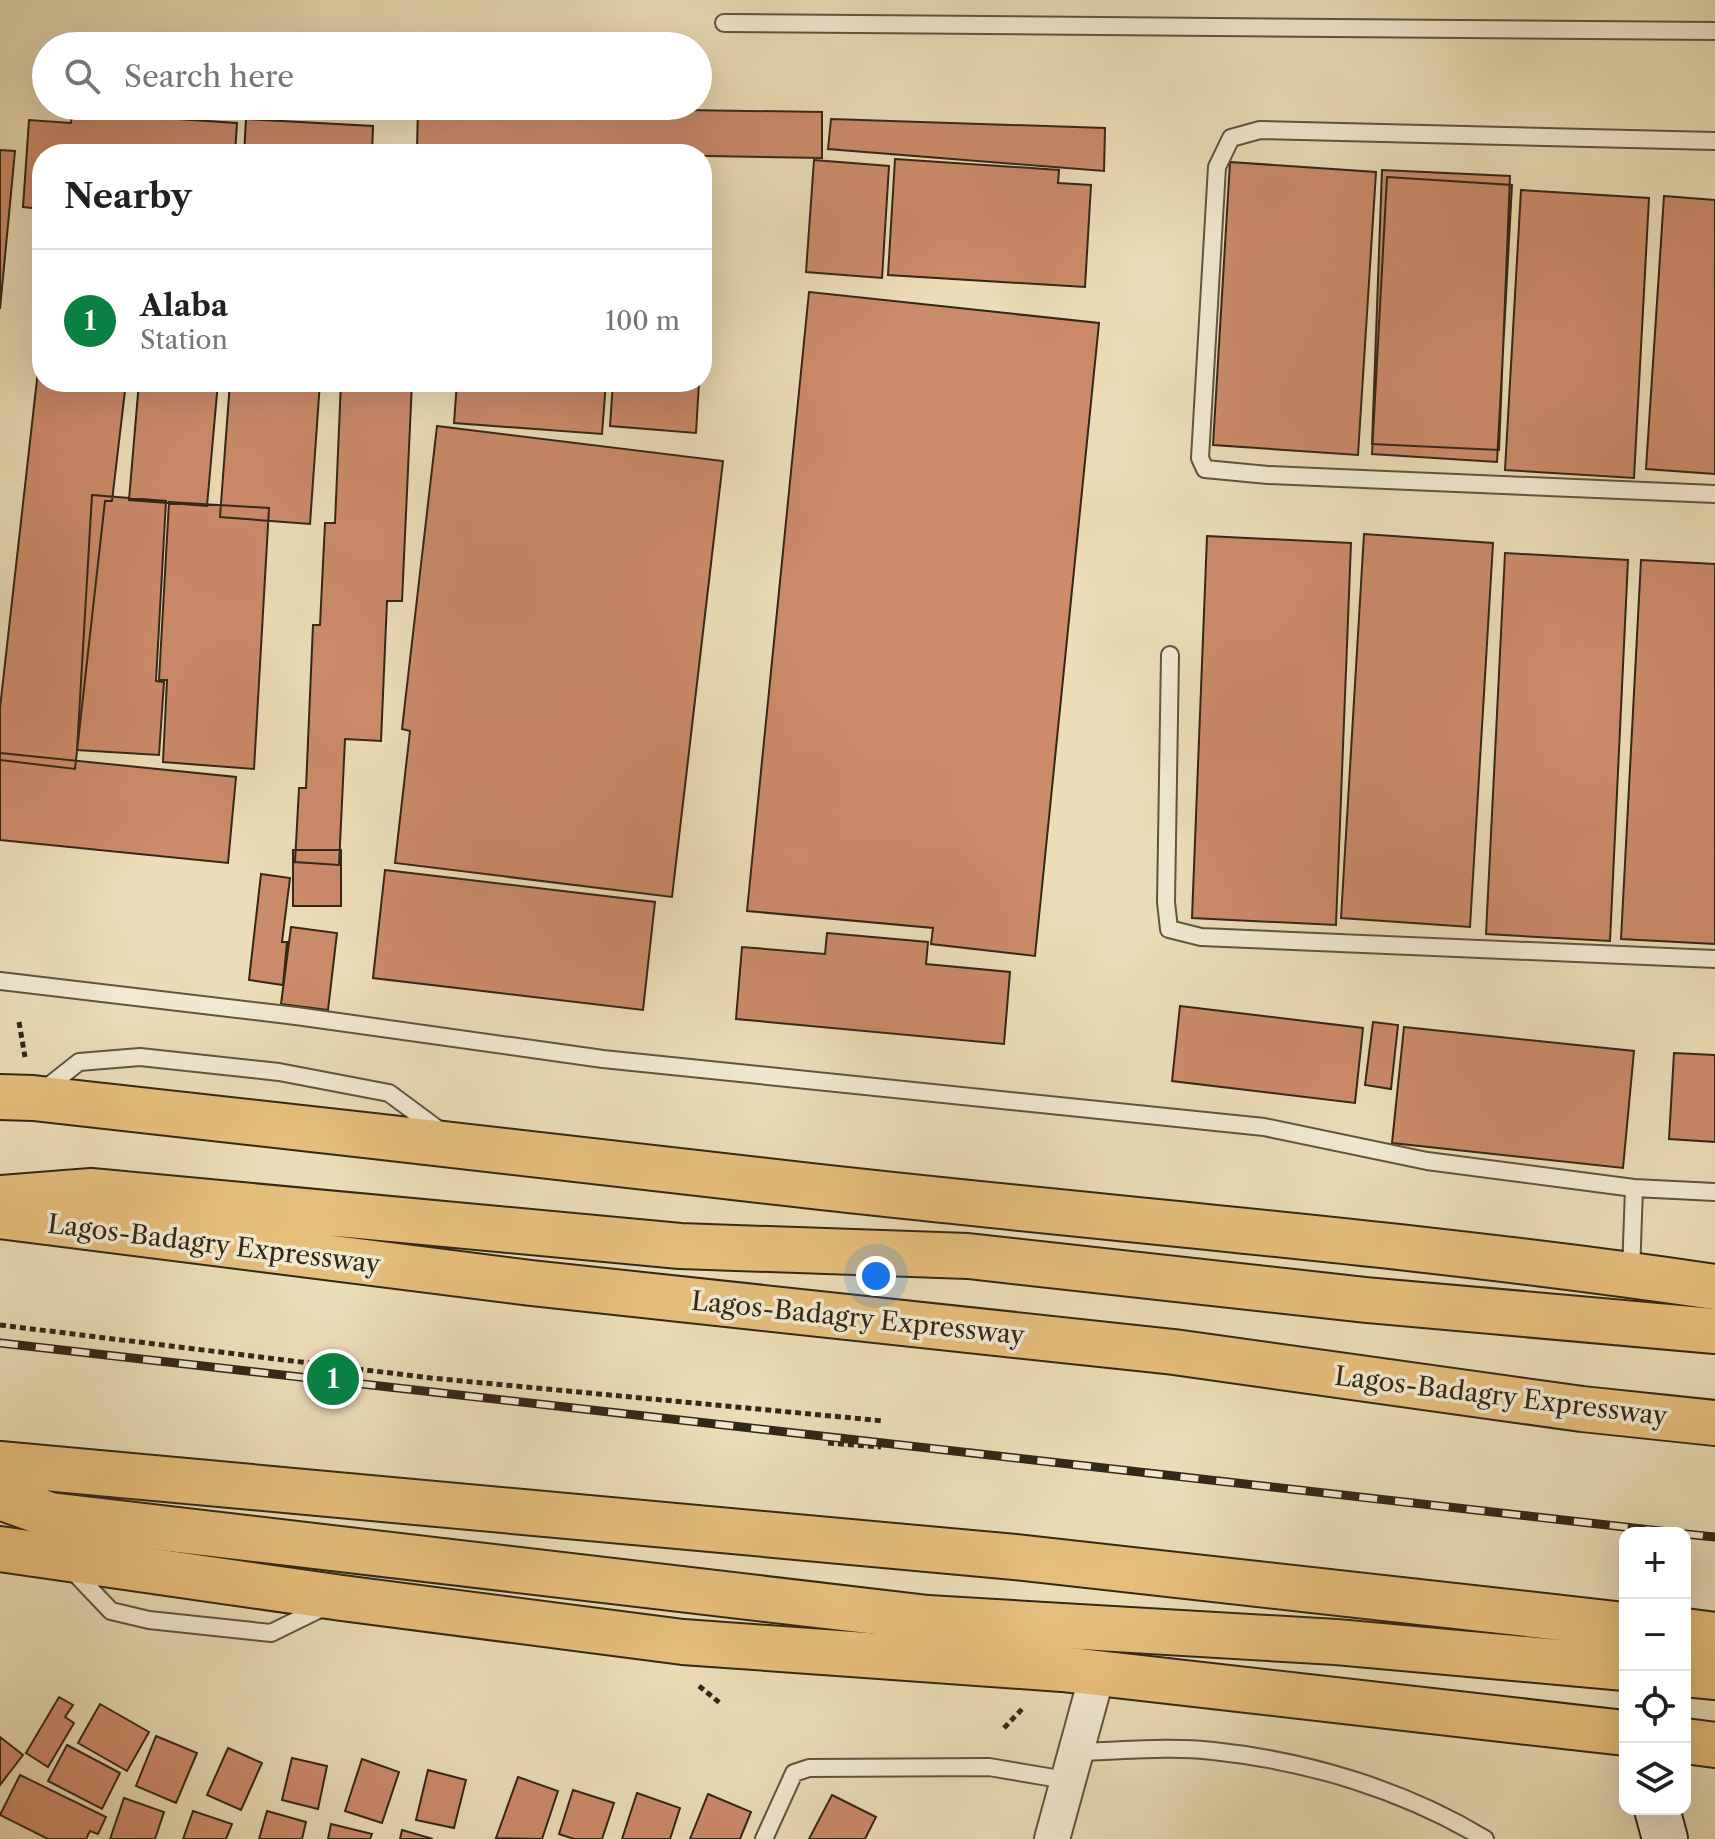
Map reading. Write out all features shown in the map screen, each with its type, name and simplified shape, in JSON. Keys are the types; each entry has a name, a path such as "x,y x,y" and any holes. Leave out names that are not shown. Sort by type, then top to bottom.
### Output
{"main road":[{"path":"17,1097 457,1143 794,1184 1156,1220 1715,1287"},
{"path":"0,1198 91,1191 680,1246 968,1256 1366,1300 1715,1331"},
{"name":"Lagos-Badagry Expressway","path":"0,1216 516,1282 1174,1352 1582,1409 1715,1423"},
{"path":"0,1464 1015,1557 1619,1624"},
{"path":"0,1497 50,1515 928,1618 1336,1642 1619,1667"},
{"path":"0,1549 342,1598 683,1642 1062,1669 1619,1732"},
{"path":"1691,1632 1715,1635"},
{"path":"1691,1675 1715,1677"},
{"path":"1691,1742 1715,1745"},
{"path":"1659,1815 1665,1839"}],"street":[{"path":"1052,1839 1097,1675"}],"lane":[{"path":"724,23 1715,31"},
{"path":"1715,141 1260,130 1231,138 1217,167 1200,458 1205,469 1268,475 1715,494"},
{"path":"1170,655 1166,902 1169,929 1201,937 1715,959"},
{"path":"0,981 296,1016 603,1059 1264,1127 1427,1161 1634,1188 1715,1192"},
{"path":"1631,1275 1634,1188"},
{"path":"764,1839 794,1773 809,1768 1072,1766 1210,1750 1306,1765 1440,1812 1485,1839"}],"path":[{"path":"0,1325 431,1378 884,1421"},
{"path":"828,1443 881,1447"}],"building":[{"path":"712,110 822,112 822,158 712,156 712,144 417,144 418,120 712,120"},
{"path":"831,119 1105,128 1104,171 828,149"},
{"path":"29,120 71,123 71,120 192,120 237,123 236,144 32,144 32,208 23,207"},
{"path":"246,120 373,126 372,144 245,144"},
{"path":"0,150 15,151 0,309"},
{"path":"895,159 1059,170 1058,183 1091,185 1085,287 888,275"},
{"path":"814,160 889,166 882,278 806,272"},
{"path":"1230,162 1376,172 1358,455 1213,445"},
{"path":"1382,170 1510,176 1499,450 1372,444"},
{"path":"1387,177 1512,185 1497,462 1372,454"},
{"path":"1521,190 1649,198 1634,478 1505,470"},
{"path":"1664,196 1715,200 1715,474 1646,469"},
{"path":"809,292 1099,323 1035,956 931,944 933,928 747,911"},
{"path":"36,392 125,392 112,501 105,501 75,769 0,760 0,708"},
{"path":"138,392 217,392 207,506 129,500"},
{"path":"229,392 319,392 310,524 220,517"},
{"path":"341,392 412,392 402,601 387,601 381,741 345,739 339,865 295,862 299,788 306,788 313,625 320,625 325,523 335,523"},
{"path":"456,392 605,392 602,434 454,423"},
{"path":"612,392 698,392 696,433 610,426"},
{"path":"437,426 723,461 672,897 395,863 410,731 402,729"},
{"path":"92,495 166,501 156,681 164,682 159,755 77,750"},
{"path":"169,502 269,508 254,769 163,762 167,680 159,680"},
{"path":"1364,534 1493,543 1470,927 1341,918"},
{"path":"1207,536 1351,543 1336,925 1192,918"},
{"path":"1505,553 1628,560 1610,941 1486,934"},
{"path":"1641,560 1715,564 1715,944 1621,939"},
{"path":"0,753 236,777 228,863 0,840"},
{"path":"293,850 341,850 341,906 293,906"},
{"path":"385,870 655,902 643,1010 373,978"},
{"path":"261,874 290,878 282,942 287,942 283,985 249,980"},
{"path":"291,927 337,933 328,1010 281,1004"},
{"path":"827,933 928,942 926,964 1010,972 1004,1044 736,1019 742,947 825,954"},
{"path":"1180,1006 1363,1028 1355,1103 1172,1081"},
{"path":"1373,1022 1398,1025 1391,1089 1365,1085"},
{"path":"1404,1027 1634,1051 1623,1168 1392,1143"},
{"path":"1674,1053 1715,1055 1715,1142 1669,1139"},
{"path":"59,1697 73,1705 65,1717 74,1723 48,1767 26,1753"},
{"path":"100,1704 149,1732 127,1771 78,1743"},
{"path":"156,1736 197,1753 176,1803 136,1786"},
{"path":"0,1737 23,1755 0,1785"},
{"path":"67,1745 120,1773 102,1809 48,1781"},
{"path":"228,1748 262,1763 241,1810 207,1795"},
{"path":"292,1758 327,1766 318,1809 282,1800"},
{"path":"362,1759 399,1772 382,1823 345,1811"},
{"path":"428,1770 466,1780 454,1828 416,1820"},
{"path":"20,1775 106,1817 98,1834 90,1831 86,1839 48,1839 0,1815"},
{"path":"518,1777 558,1791 542,1839 496,1838"},
{"path":"573,1790 614,1803 602,1839 574,1839 559,1834"},
{"path":"637,1793 680,1808 670,1839 622,1839"},
{"path":"708,1794 751,1812 740,1839 690,1839"},
{"path":"832,1795 876,1817 865,1839 809,1839"},
{"path":"124,1798 164,1812 155,1839 110,1839"},
{"path":"193,1811 232,1824 226,1839 183,1839"},
{"path":"267,1811 306,1822 302,1839 259,1839"},
{"path":"331,1824 372,1834 370,1839 328,1839"},
{"path":"402,1830 433,1839 400,1839"}],"railway":[{"path":"0,1343 1625,1527"},
{"path":"1691,1535 1715,1537"}],"place":[{"name":"Alaba","path":"333,1379"}]}
